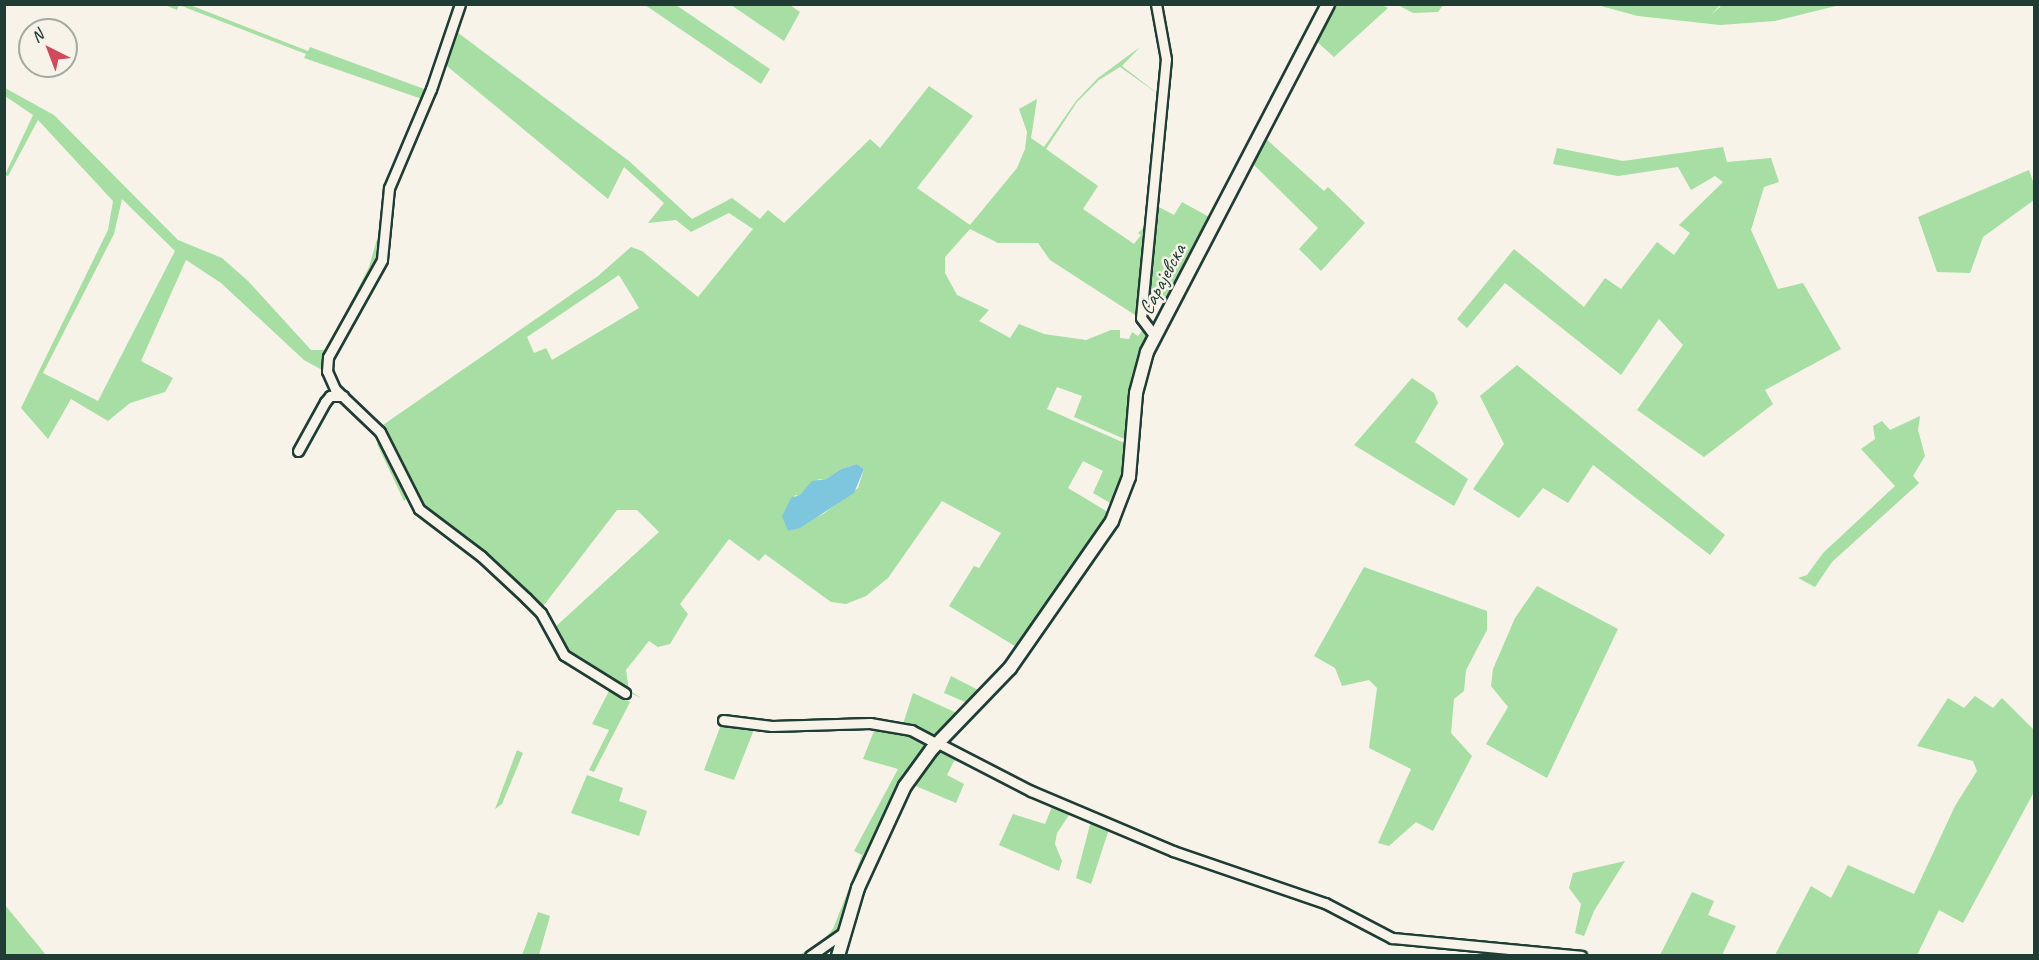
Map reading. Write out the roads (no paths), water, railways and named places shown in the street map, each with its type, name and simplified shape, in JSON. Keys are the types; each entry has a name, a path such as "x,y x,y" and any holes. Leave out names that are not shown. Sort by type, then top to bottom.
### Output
{"main road":[{"name":"Сарајевска","path":"1154,335 1328,4"},
{"path":"838,956 842,934 865,869 896,803 938,743 1010,668 1112,521 1129,477 1137,382 1154,335"}],"street":[{"path":"460,4 439,68 389,188 382,260 328,357 331,383 380,432 423,514 464,542 541,613 564,656 625,693"},
{"name":"Сарајевска","path":"1154,335 1141,318 1166,58 1156,4"},
{"path":"298,451 325,402 330,396 343,396"},
{"path":"723,720 772,726 882,724 911,730 1031,791 1173,851 1325,903 1392,938 1581,956"},
{"path":"810,956 842,934"}],"water":[{"path":"857,464 864,469 854,493 800,528 788,531 782,516 791,498 800,495 812,481 826,479 841,469"}]}
